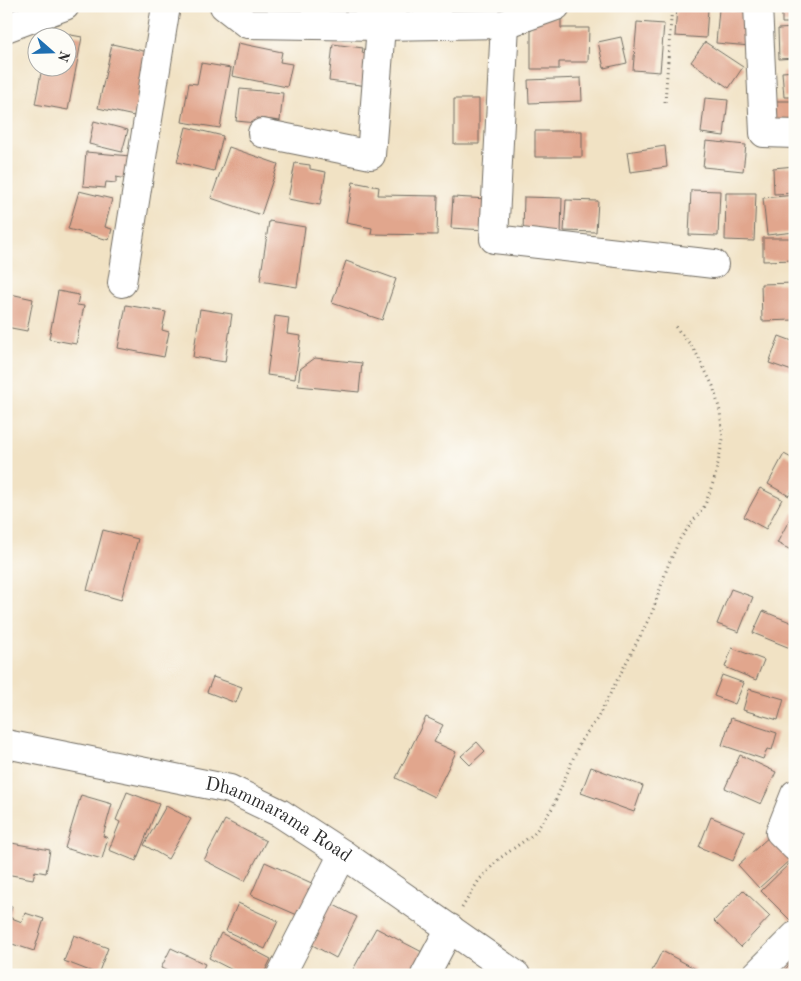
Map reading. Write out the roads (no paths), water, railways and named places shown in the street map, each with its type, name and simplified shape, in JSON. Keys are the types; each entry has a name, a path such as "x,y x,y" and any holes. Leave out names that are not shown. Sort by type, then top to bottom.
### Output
{"street":[{"path":"6,28 65,6"},
{"path":"122,283 166,6"},
{"path":"224,6 247,24 381,26 505,24 556,6"},
{"path":"758,6 764,134 795,134"},
{"path":"505,24 494,239 714,264"},
{"path":"262,132 371,155 381,26"},
{"name":"Dhammarama Road","path":"6,744 230,789 280,814 344,854 516,975"},
{"path":"795,794 780,832 795,847"},
{"path":"281,975 344,854"},
{"path":"425,975 450,928"},
{"path":"756,975 795,936"}]}
